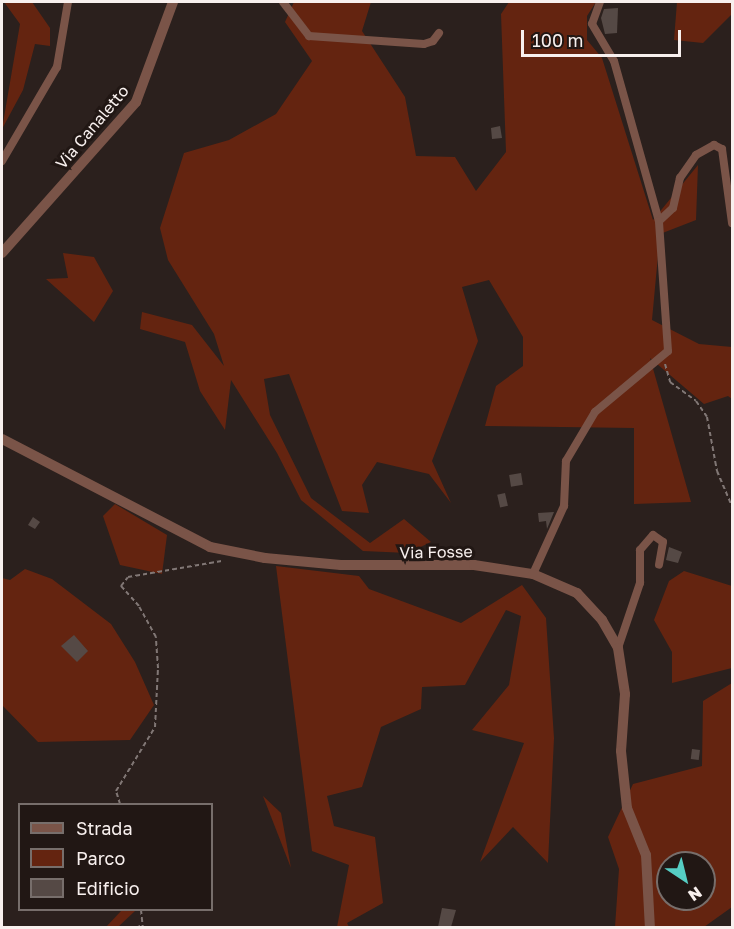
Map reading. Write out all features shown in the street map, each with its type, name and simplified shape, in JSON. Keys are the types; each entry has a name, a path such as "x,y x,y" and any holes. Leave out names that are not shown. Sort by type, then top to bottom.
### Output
{"street":[{"path":"2,161 57,67 68,2"},
{"name":"Via Canaletto","path":"2,253 136,102 173,2"},
{"path":"283,2 309,36 424,44 433,41 439,33"},
{"path":"533,574 564,506 566,461 595,412 669,351 659,221 614,61 592,24 600,2"},
{"path":"659,221 673,208 680,178 696,155 714,145 722,149 732,223"},
{"name":"Via Fosse","path":"2,439 210,547 265,558 341,565 474,565 533,574 577,593 602,620 618,648 625,694 621,751 627,808 646,855 650,927"},
{"path":"618,648 640,583 640,550 653,535 663,542 659,565"}],"path":[{"path":"663,356 670,382 696,401 707,417 717,471 732,507"},
{"path":"120,803 116,791 154,727 158,668 156,637 139,606 121,586 128,577 229,560"},
{"path":"136,927 143,926 141,911"}],"green space":[{"path":"4,2 32,2 50,28 50,46 35,44 23,90 2,129 20,24"},
{"path":"294,2 371,2 362,31 405,97 416,156 455,157 476,191 506,152 501,14 509,2 596,2 587,16 587,40 602,58 653,220 698,165 696,220 660,234 652,320 699,344 732,347 732,399 728,396 704,404 650,358 691,502 634,504 634,428 485,426 496,386 523,366 523,337 489,280 462,287 478,341 432,461 451,503 429,474 377,462 362,485 369,513 342,511 289,374 264,379 270,415 311,498 370,543 404,519 431,542 408,553 363,551 301,500 277,453 231,380 225,430 200,391 185,342 140,329 142,312 192,325 224,366 214,334 168,260 160,228 184,153 229,140 276,114 312,61 285,22"},
{"path":"677,2 732,2 732,14 703,43 674,40"},
{"path":"63,253 94,257 113,291 94,322 46,279 68,278"},
{"path":"115,504 167,535 162,574 120,565 103,516"},
{"path":"276,566 359,576 369,589 461,623 522,585 546,618 554,738 548,863 513,827 480,862 524,743 472,730 509,685 521,616 506,610 465,685 422,687 421,709 381,727 362,787 327,796 334,826 375,837 383,903 347,923 349,927 337,927 349,865 312,851"},
{"path":"25,569 52,579 111,624 135,662 154,705 130,740 38,742 2,705 2,578 10,580"},
{"path":"684,571 732,586 732,668 672,683 672,652 654,620 669,581"},
{"path":"732,683 732,907 704,927 615,927 619,869 608,837 633,784 702,766 703,701"},
{"path":"263,796 281,813 291,868"},
{"path":"121,911 135,911 118,927 106,927"}],"building":[{"path":"618,8 617,33 605,34 601,18 604,9"},
{"path":"500,126 502,138 492,139 491,128"},
{"path":"521,473 523,485 511,487 509,475"},
{"path":"505,493 508,506 500,507 497,495"},
{"path":"554,512 547,529 546,521 539,522 538,513"},
{"path":"33,517 40,522 35,529 28,525"},
{"path":"669,547 682,552 678,563 666,560"},
{"path":"74,635 88,651 77,662 61,646"},
{"path":"692,749 700,750 699,760 691,759"},
{"path":"442,908 456,910 451,927 438,927"}]}
